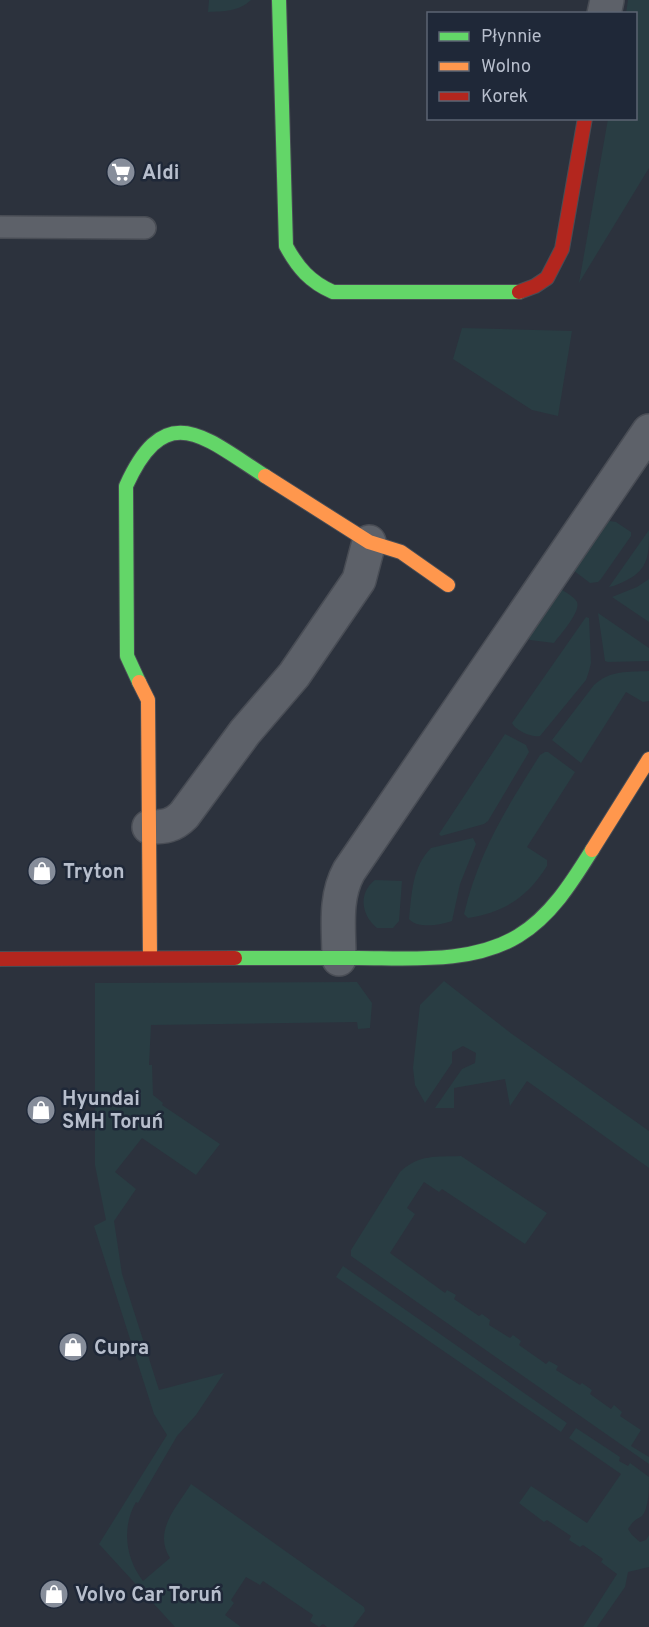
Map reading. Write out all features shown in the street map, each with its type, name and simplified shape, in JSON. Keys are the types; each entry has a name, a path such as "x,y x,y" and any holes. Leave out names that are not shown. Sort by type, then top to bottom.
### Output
{"street":[{"path":"279,0 286,246 297,268 316,285 333,292 518,292 535,286 547,278 562,249 585,120"},
{"path":"339,959 341,884 649,431"},
{"path":"150,958 148,700 127,656 126,486 134,466 143,453 152,443 173,432 194,432 369,542 401,552 448,585"},
{"path":"149,827 165,827 174,824 184,815 245,732 294,675 359,580 369,542"},
{"path":"0,959 339,959 450,956 491,948 529,929 553,906 583,864 649,759"}],"lane":[{"path":"0,227 145,228"}],"shaded area":[{"path":"209,0 251,0 236,9 208,12"},
{"path":"628,0 649,0 649,168 579,283 608,120 637,120 637,12 626,12"},
{"path":"462,328 572,331 558,416 532,410 453,359"},
{"path":"616,522 631,532 631,536 601,579 590,583 573,570 601,523"},
{"path":"649,530 649,546 644,566 634,576 609,587"},
{"path":"649,579 649,622 612,597 637,587"},
{"path":"558,587 577,602 576,612 554,643 530,640 527,636"},
{"path":"598,613 649,648 649,661 605,661"},
{"path":"586,617 589,618 591,663 586,680 540,736 528,735 520,731 512,723"},
{"path":"649,671 649,701 643,702 626,692 581,763 552,740 600,680 613,674"},
{"path":"505,734 526,745 529,752 488,821 441,836 439,834"},
{"path":"545,752 575,772 527,847 547,860 547,866 531,887 514,902 493,912 468,918 464,914 470,891 486,850 516,794 540,755"},
{"path":"473,838 476,844 460,884 452,921 429,925 418,924 409,919 416,872 425,855 431,848"},
{"path":"375,880 402,881 399,921 393,928 377,928 365,911 364,897"},
{"path":"444,981 512,1034 649,1131 649,1168 527,1081 510,1106 505,1079 454,1088 454,1108 435,1108 462,1069 475,1063 476,1053 463,1046 452,1052 452,1063 425,1103 415,1085 413,1068 420,1005"},
{"path":"357,982 372,1003 370,1028 358,1029 357,1022 151,1025 149,1065 152,1065 153,1095 163,1103 162,1105 220,1144 196,1175 142,1138 115,1172 136,1189 114,1221 122,1274 159,1390 224,1373 196,1415 177,1436 138,1503 136,1502 128,1522 129,1553 143,1581 170,1558 165,1548 165,1529 173,1511 191,1484 364,1607 365,1611 353,1627 327,1627 323,1624 319,1627 310,1621 313,1615 263,1581 260,1585 246,1577 231,1600 234,1603 225,1615 241,1627 175,1627 99,1544 167,1435 154,1414 94,1226 106,1220 95,1165 95,983"},
{"path":"461,1156 547,1213 525,1244 442,1189 439,1192 424,1182 407,1208 415,1214 390,1253 445,1293 447,1290 456,1295 454,1299 479,1316 482,1314 490,1320 489,1325 510,1338 513,1335 521,1341 519,1345 546,1364 549,1361 558,1366 556,1370 592,1390 590,1394 611,1409 614,1405 622,1412 620,1416 641,1430 631,1446 649,1457 649,1464 351,1256 351,1250 400,1172 421,1159"},
{"path":"343,1266 567,1423 561,1432 336,1277"},
{"path":"576,1428 620,1457 619,1461 628,1466 630,1463 649,1477 648,1498 644,1513 628,1529 640,1542 646,1540 649,1535 649,1567 628,1572 625,1587 597,1627 583,1627 617,1574 601,1562 603,1559 583,1545 580,1547 569,1540 571,1536 547,1520 544,1522 519,1503 531,1486 587,1523 621,1474 569,1438"}],"traffic: fast":[{"path":"279,0 286,246 300,268 311,279 333,292 519,292"},
{"path":"139,682 127,656 126,486 141,458 156,442 172,434 188,433 224,449 265,476"},
{"path":"235,958 419,958 481,951 518,936 541,919 568,886 592,850"}],"traffic: slow":[{"path":"265,476 369,542 401,552 448,585"},
{"path":"139,682 148,700 150,958"},
{"path":"592,850 649,759"}],"traffic: jam":[{"path":"519,292 547,278 562,249 585,120"},
{"path":"0,959 235,958"}],"place":[{"name":"Aldi","path":"121,172"},
{"name":"Tryton","path":"42,871"},
{"name":"Hyundai SMH Toruń","path":"41,1110"},
{"name":"Cupra","path":"73,1347"},
{"name":"Volvo Car Toruń","path":"54,1594"}]}
